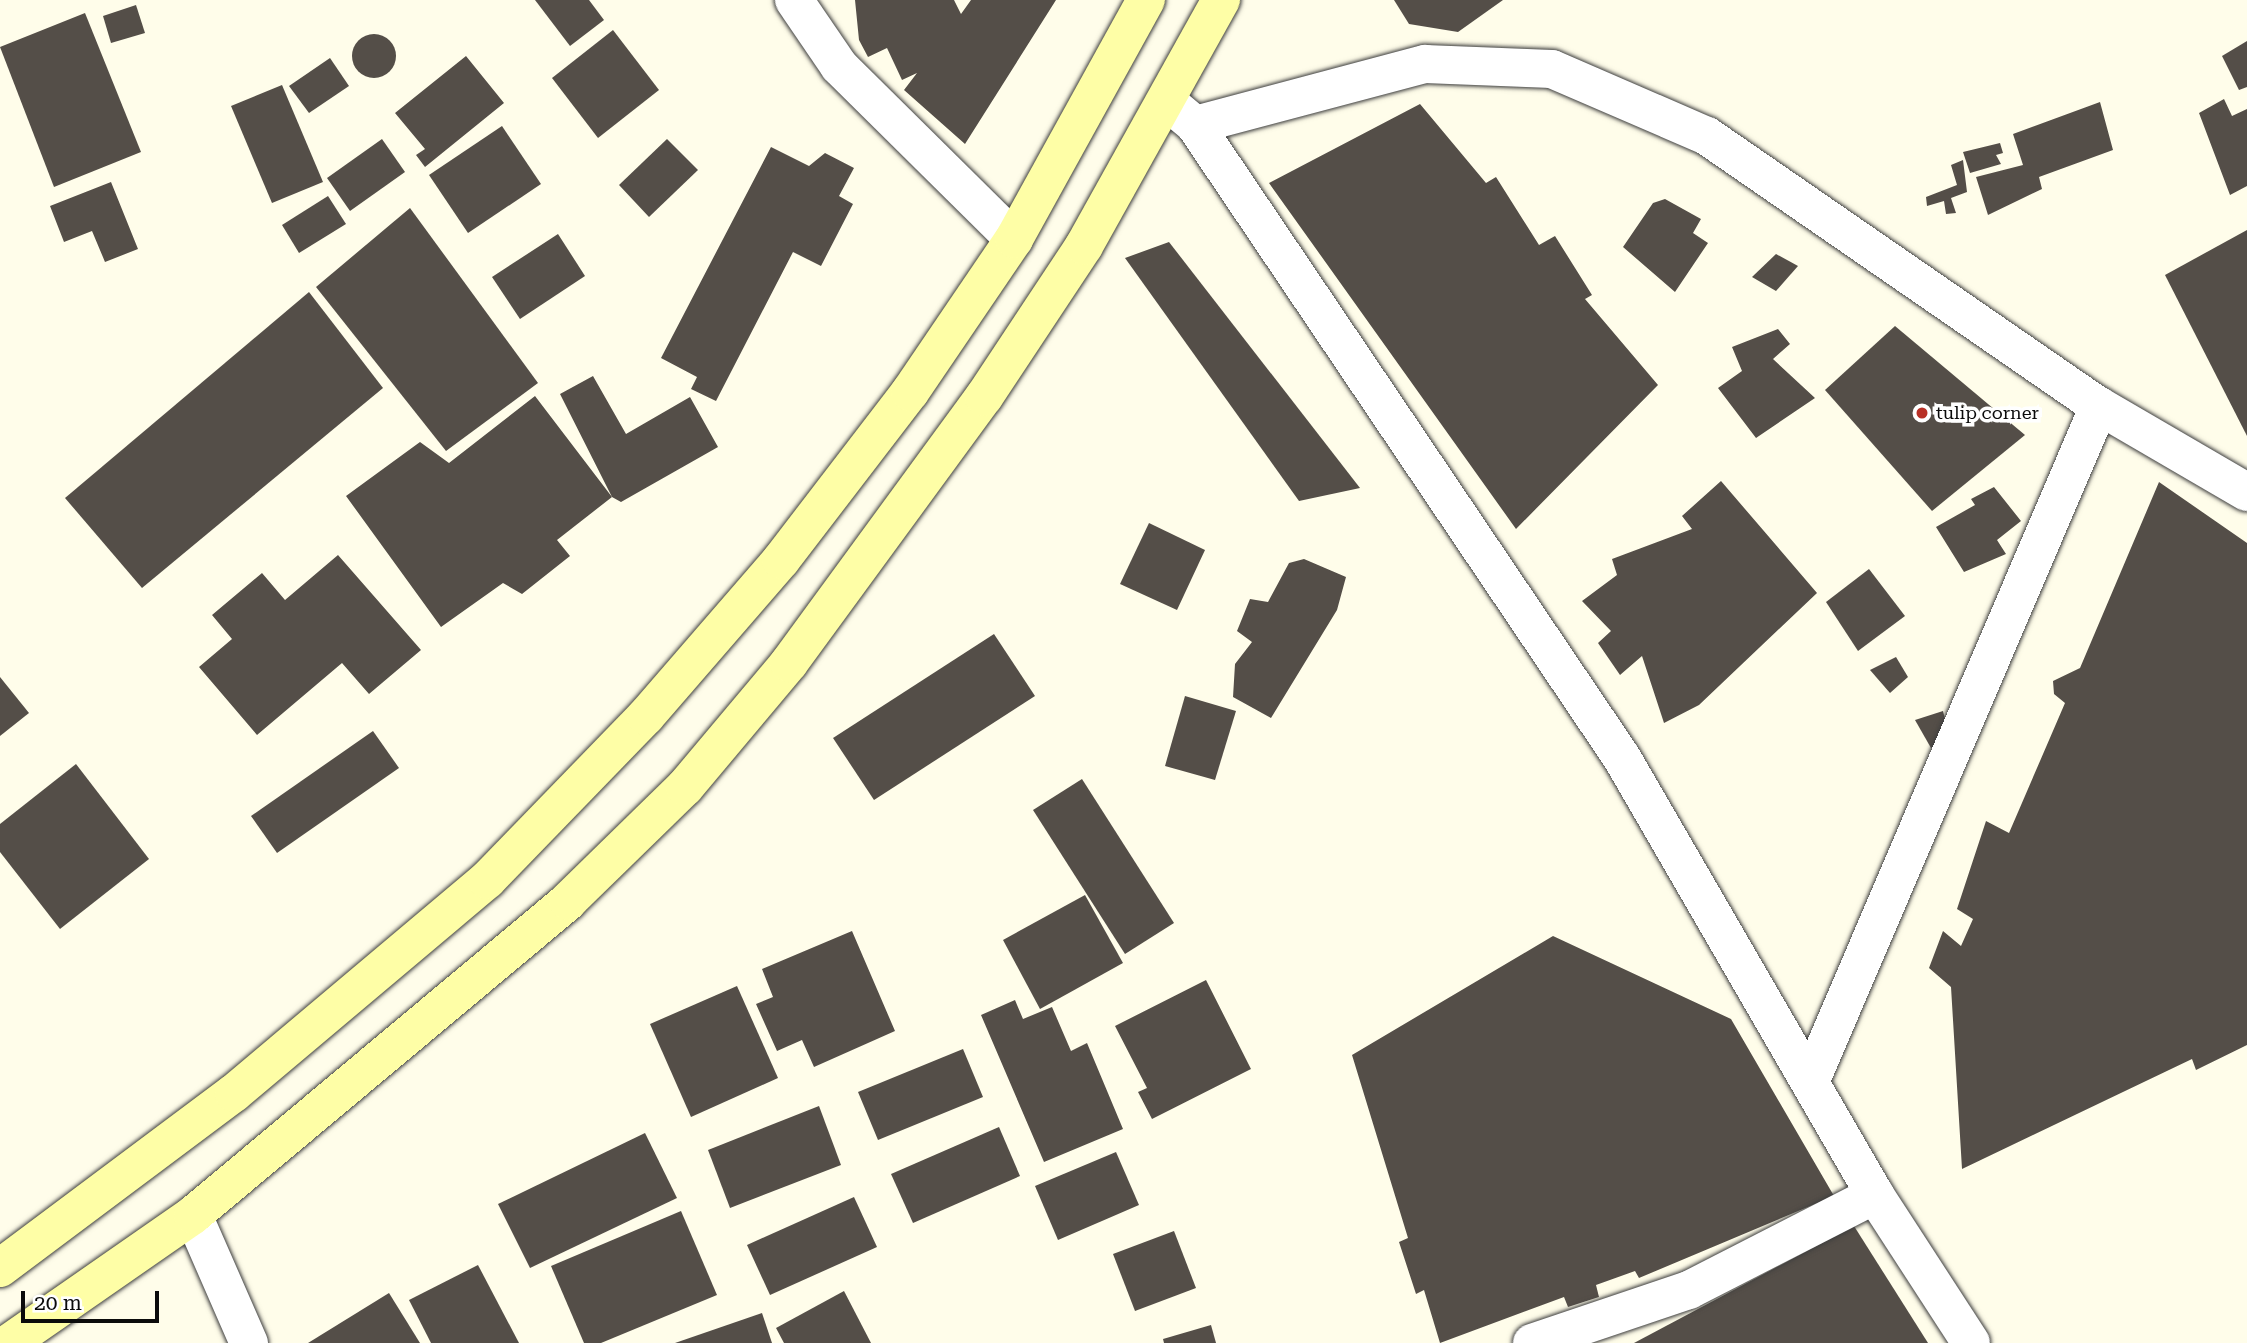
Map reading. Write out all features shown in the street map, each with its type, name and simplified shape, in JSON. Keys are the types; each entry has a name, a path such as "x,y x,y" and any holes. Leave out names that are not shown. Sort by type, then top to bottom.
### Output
{"main road":[{"path":"0,1268 234,1093 487,880 646,716 780,560 910,392 1014,239 1146,0"},
{"path":"9,1343 193,1215 568,901 685,787 789,663 985,397 1084,246 1221,0"}],"street":[{"path":"793,0 839,65 1014,239"},
{"path":"1195,125 1425,64 1552,69 1707,136 2099,406 2247,492"},
{"path":"1165,103 1195,125 1622,758 1811,1080 1875,1195 1971,1343"},
{"path":"1811,1080 2099,406"},
{"path":"1532,1343 1689,1290 1875,1195"},
{"path":"193,1215 249,1343"}],"building":[{"path":"535,0 589,0 604,20 570,46"},
{"path":"855,0 954,0 961,14 971,0 1056,0 965,144 904,90 917,73 902,80 887,48 868,57 859,40"},
{"path":"1394,0 1503,0 1458,32 1409,24"},
{"path":"136,5 145,33 111,43 103,16"},
{"path":"85,13 141,152 54,187 0,47"},
{"path":"613,30 659,90 598,138 552,78"},
{"path":"374,34 389,41 396,56 389,71 374,78 359,71 352,56 359,41"},
{"path":"2247,41 2247,87 2239,90 2222,56"},
{"path":"466,56 504,103 425,167 416,155 425,149 395,113"},
{"path":"330,58 349,86 309,113 289,86"},
{"path":"282,85 323,182 272,203 231,106"},
{"path":"2224,99 2232,116 2247,109 2247,186 2230,195 2199,113"},
{"path":"2100,102 2113,150 2039,177 2042,189 1988,215 1976,177 2023,165 2013,134"},
{"path":"1420,104 1486,183 1496,177 1539,245 1555,236 1592,295 1585,299 1658,385 1516,529 1269,183"},
{"path":"502,126 541,184 468,233 429,175"},
{"path":"382,139 405,172 350,211 327,178"},
{"path":"667,139 698,170 649,217 619,185"},
{"path":"2000,143 2003,153 1996,155 2001,164 1970,173 1963,152"},
{"path":"771,147 809,166 825,153 854,168 839,196 853,204 821,266 793,252 716,401 691,389 697,377 661,358"},
{"path":"1963,160 1967,192 1951,198 1956,213 1946,214 1944,201 1927,206 1926,197 1957,185 1951,165"},
{"path":"111,182 138,249 105,262 92,231 64,242 50,206"},
{"path":"328,196 346,224 299,253 282,225"},
{"path":"1665,199 1701,219 1693,233 1708,243 1675,292 1623,247 1653,203"},
{"path":"410,208 538,383 446,451 316,287"},
{"path":"2247,230 2247,436 2165,275"},
{"path":"558,234 585,276 520,319 492,277"},
{"path":"1169,242 1360,488 1299,501 1125,258"},
{"path":"1776,254 1798,266 1776,291 1752,277"},
{"path":"309,292 383,388 142,588 65,498"},
{"name":"tulip corner","path":"1895,326 2025,435 1932,511 1825,390"},
{"path":"1778,329 1790,344 1773,359 1815,398 1756,438 1718,388 1742,371 1732,347"},
{"path":"593,376 626,434 690,397 718,447 621,502 612,497 560,394"},
{"path":"535,396 612,497 557,540 570,556 522,594 503,583 441,627 346,496 420,442 449,463"},
{"path":"1721,481 1817,593 1699,705 1664,723 1642,656 1620,675 1598,643 1611,631 1582,601 1617,575 1612,559 1692,529 1682,516"},
{"path":"2159,482 2247,543 2247,1045 2196,1070 2192,1059 1962,1169 1951,987 1929,968 1943,931 1961,946 1973,919 1957,909 1986,821 2009,833 2065,703 2054,694 2053,681 2080,668"},
{"path":"1994,487 2021,521 1997,540 2006,554 1964,572 1936,527 1975,505 1971,499"},
{"path":"1149,523 1205,550 1177,610 1120,584"},
{"path":"338,555 421,650 369,694 342,663 257,735 199,667 232,639 212,615 262,573 285,600"},
{"path":"1304,559 1346,577 1337,610 1271,718 1233,697 1235,664 1252,642 1237,631 1250,599 1268,602 1289,563"},
{"path":"1869,569 1905,616 1858,651 1826,602"},
{"path":"994,634 1035,696 874,800 833,738"},
{"path":"1896,657 1908,677 1890,693 1870,670"},
{"path":"0,677 29,713 0,736"},
{"path":"1185,696 1236,711 1215,780 1165,766"},
{"path":"1943,711 1951,742 1931,748 1915,720"},
{"path":"373,731 399,768 277,853 251,816"},
{"path":"76,764 149,859 60,929 0,852 0,824"},
{"path":"1082,779 1174,923 1125,954 1033,810"},
{"path":"1085,895 1123,963 1040,1009 1003,940"},
{"path":"852,931 895,1031 814,1067 802,1040 777,1051 756,1004 773,997 762,969"},
{"path":"1553,936 1731,1019 1834,1196 1639,1278 1635,1271 1596,1285 1599,1297 1568,1307 1564,1297 1440,1343 1424,1290 1416,1294 1399,1242 1408,1238 1352,1055"},
{"path":"1206,980 1251,1069 1152,1119 1138,1092 1147,1088 1115,1026"},
{"path":"737,986 778,1078 691,1117 650,1024"},
{"path":"1015,1000 1023,1019 1052,1007 1071,1051 1087,1043 1123,1129 1044,1162 981,1015"},
{"path":"963,1049 983,1097 878,1140 858,1092"},
{"path":"819,1106 841,1165 730,1208 708,1150"},
{"path":"999,1127 1020,1176 913,1223 891,1174"},
{"path":"645,1133 677,1198 530,1268 498,1204"},
{"path":"1116,1152 1139,1205 1058,1240 1035,1186"},
{"path":"854,1197 877,1247 770,1295 747,1245"},
{"path":"681,1211 717,1295 601,1343 584,1343 551,1266"},
{"path":"1854,1226 1928,1343 1634,1343"},
{"path":"1174,1231 1196,1288 1135,1311 1113,1254"},
{"path":"478,1265 519,1343 431,1343 409,1300"},
{"path":"844,1291 871,1343 784,1343 776,1328"},
{"path":"389,1293 420,1343 308,1343"},
{"path":"762,1313 772,1343 675,1343"},
{"path":"1211,1325 1216,1343 1164,1343 1163,1339"}],"place":[{"name":"tulip corner","path":"1922,413"}]}
